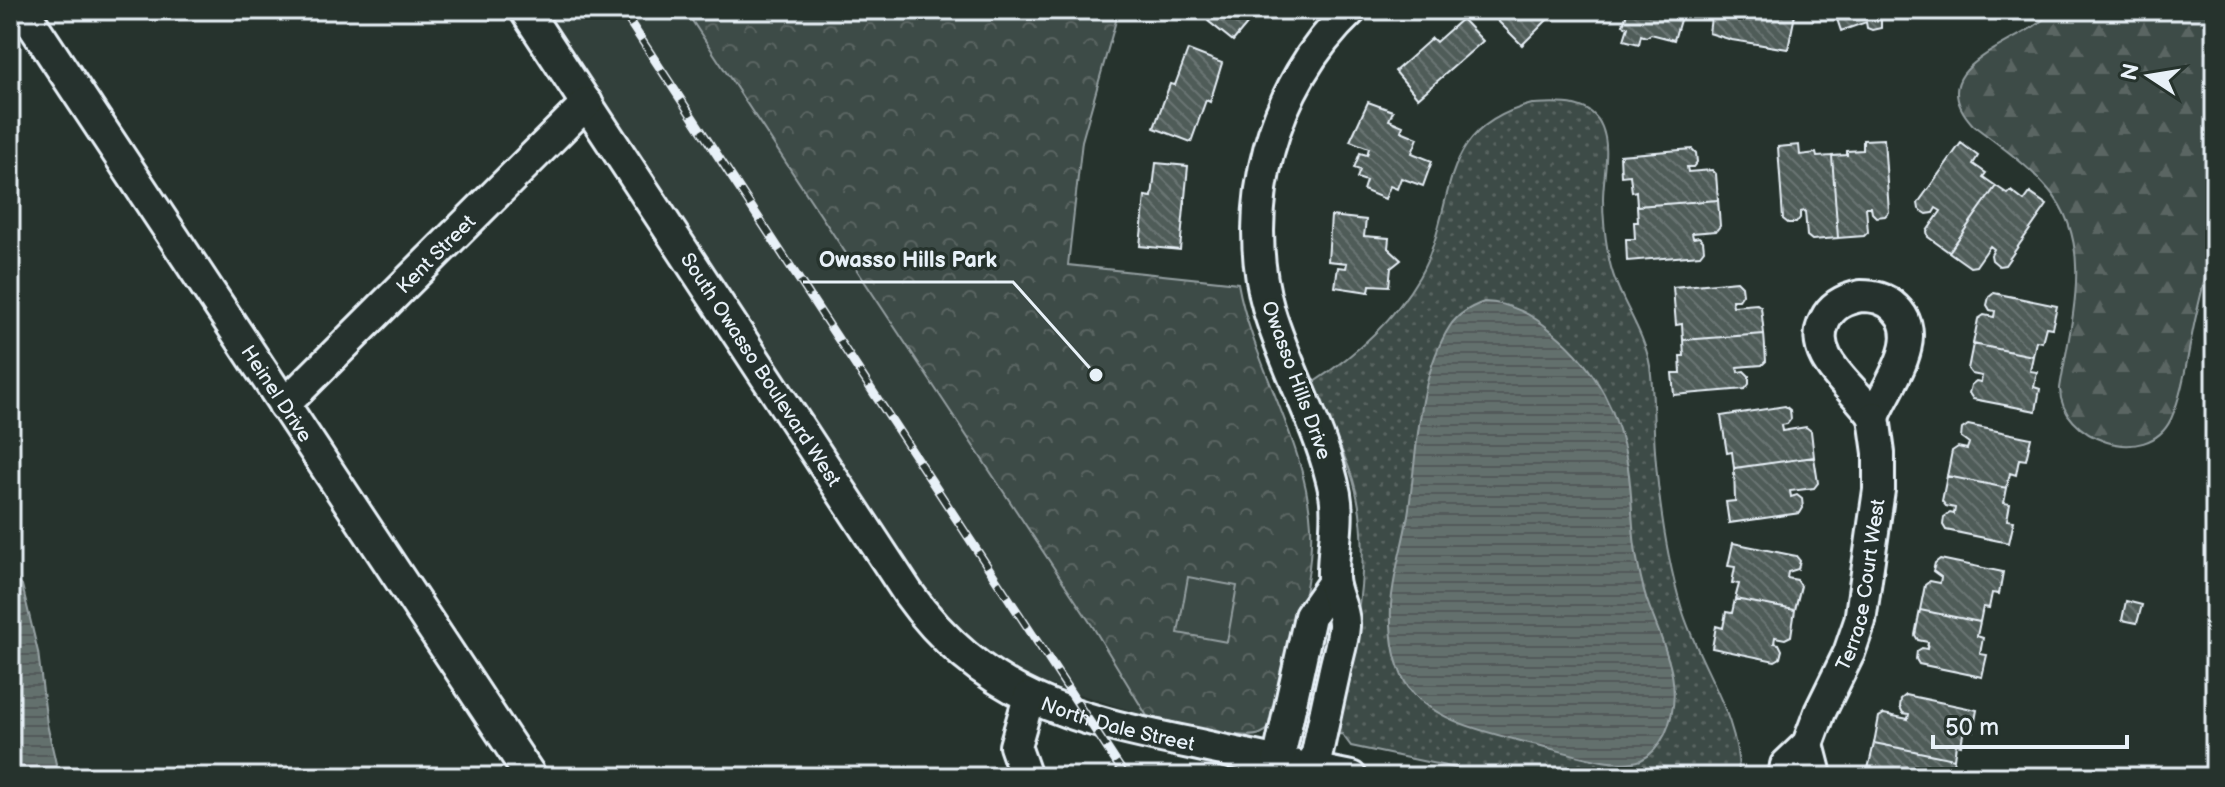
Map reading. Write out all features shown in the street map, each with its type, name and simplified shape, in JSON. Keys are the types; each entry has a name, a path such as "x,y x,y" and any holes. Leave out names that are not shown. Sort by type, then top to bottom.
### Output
{"street":[{"name":"Heinel Drive","path":"23,10 531,777"},
{"name":"South Owasso Boulevard West","path":"525,10 922,612 950,645 975,665 1029,697"},
{"name":"Owasso Hills Drive","path":"1314,769 1344,624 1333,583 1336,498 1325,456 1268,309 1260,267 1258,224 1262,176 1274,129 1291,90 1313,54 1351,10"},
{"name":"Kent Street","path":"284,405 587,103"},
{"name":"Terrace Court West","path":"1784,777 1786,765 1808,744 1853,642 1862,610 1880,478 1874,417"},
{"path":"1278,762 1310,616 1333,583"},
{"path":"1026,777 1015,746 1029,697"},
{"name":"North Dale Street","path":"1029,697 1099,723 1351,777"},
{"path":"1808,744 1814,777"}],"shaded area":[{"path":"544,10 685,10 1093,627 1147,716 1023,676 978,648 944,615"},
{"path":"1484,302 1522,311 1569,346 1604,393 1619,429 1628,468 1641,577 1667,653 1673,685 1674,701 1665,734 1655,749 1641,760 1617,763 1587,758 1462,724 1429,707 1416,696 1405,682 1398,664 1392,635 1392,594 1408,515 1425,393 1439,346 1450,326 1465,311"},
{"path":"10,574 22,585 38,652 47,724 59,777 10,777"}],"green space":[{"path":"685,10 1119,10 1082,141 1068,265 1238,283 1255,344 1300,463 1311,526 1307,580 1281,706 1268,729 1251,736 1238,735 1147,716 1093,627"},
{"path":"2053,10 2215,10 2214,235 2175,409 2159,434 2143,443 2125,445 2106,442 2088,434 2074,422 2063,406 2060,388 2076,286 2072,235 2063,212 2049,190 2023,164 1973,125 1959,104 1958,86 1966,71"},
{"path":"1562,103 1582,107 1597,118 1605,135 1603,206 1607,247 1616,283 1641,337 1650,366 1659,490 1671,568 1688,628 1733,732 1739,777 1498,777 1351,746 1342,734 1333,735 1353,640 1363,544 1353,480 1311,384 1371,337 1409,293 1431,251 1462,152 1477,132 1500,116 1532,104"},
{"path":"1188,577 1237,586 1227,642 1178,633"}],"building":[{"path":"1212,10 1259,10 1233,41 1208,21 1215,12"},
{"path":"1502,10 1557,10 1522,45 1494,17"},
{"path":"1628,10 1683,10 1674,40 1651,34 1646,37 1641,35 1639,44 1624,40 1628,27 1623,25"},
{"path":"1712,10 1796,10 1788,49 1709,33"},
{"path":"1834,10 1900,10 1901,13 1881,17 1881,28 1867,28 1866,22 1841,31"},
{"path":"1462,19 1483,41 1418,98 1395,71 1432,38 1436,42"},
{"path":"1188,50 1222,63 1210,102 1206,100 1191,142 1154,128 1170,84 1175,85"},
{"path":"1368,102 1393,111 1389,120 1403,126 1401,131 1418,138 1412,153 1432,161 1423,186 1401,178 1397,189 1390,186 1385,199 1363,190 1366,181 1357,178 1360,170 1354,168 1360,153 1367,155 1369,148 1350,141"},
{"path":"1884,139 1889,212 1876,217 1871,207 1866,207 1868,232 1864,236 1838,238 1832,156 1863,150 1863,140"},
{"path":"1961,143 1978,156 1973,164 1986,173 1983,177 1996,186 1949,252 1928,237 1927,231 1941,211 1936,208 1933,213 1927,214 1919,209 1918,203"},
{"path":"1799,145 1800,155 1816,153 1817,157 1832,156 1838,238 1812,240 1807,236 1805,211 1800,212 1796,223 1783,219 1778,147"},
{"path":"1692,149 1697,162 1693,167 1687,167 1688,172 1712,170 1716,174 1718,200 1637,206 1630,175 1621,176 1620,155"},
{"path":"1156,163 1188,166 1180,250 1140,246 1145,196 1152,197"},
{"path":"1996,186 2008,194 2011,191 2024,201 2030,193 2047,205 2005,265 1999,266 1992,260 1994,249 1990,246 1976,266 1970,267 1949,252"},
{"path":"1718,200 1720,226 1716,231 1692,233 1693,238 1699,237 1703,241 1704,250 1700,255 1627,261 1626,239 1635,239 1637,206"},
{"path":"1331,216 1366,220 1364,236 1389,238 1388,248 1401,260 1391,268 1389,286 1370,285 1369,292 1335,287 1338,267 1346,268 1347,263 1328,261"},
{"path":"1737,281 1742,286 1743,294 1739,300 1732,300 1733,306 1757,304 1761,307 1764,334 1683,340 1682,324 1676,325 1673,287"},
{"path":"1994,293 2057,306 2052,328 2046,327 2042,342 2036,341 2033,356 1973,344 1978,319 1984,315 1994,317 1995,311 1987,305"},
{"path":"1764,334 1766,361 1762,365 1737,367 1738,372 1744,371 1749,376 1745,389 1674,395 1672,373 1681,373 1683,340"},
{"path":"1973,344 2033,356 2030,371 2037,372 2034,387 2040,389 2036,411 1973,399 1969,393 1971,385 1981,382 1982,376 1972,374 1968,369"},
{"path":"1785,406 1790,410 1791,419 1781,425 1782,431 1806,427 1811,431 1814,457 1734,468 1732,452 1727,453 1721,416"},
{"path":"1968,425 2031,438 2026,460 2019,459 2016,475 2010,473 2007,488 1947,476 1952,451 1958,447 1967,449 1969,443 1961,437 1962,429"},
{"path":"1814,457 1818,483 1814,488 1790,491 1791,497 1797,495 1802,499 1800,513 1729,523 1726,502 1735,501 1734,468"},
{"path":"1947,476 2007,488 2004,503 2010,504 2007,520 2014,521 2009,543 1946,530 1944,517 1954,514 1955,508 1946,506 1942,501"},
{"path":"1733,543 1796,556 1800,561 1798,569 1788,572 1787,578 1797,580 1801,586 1795,610 1735,599 1739,584 1732,583 1735,567 1728,566"},
{"path":"1940,559 2003,572 1999,594 1992,593 1989,608 1983,607 1980,622 1920,610 1925,585 1930,581 1940,583 1941,577 1933,571"},
{"path":"1735,599 1795,610 1791,636 1785,639 1775,637 1774,643 1779,644 1782,650 1780,658 1775,661 1712,648 1716,626 1723,628 1726,612 1732,613"},
{"path":"2126,601 2142,605 2137,623 2122,620"},
{"path":"1920,610 1980,622 1977,636 1983,638 1980,654 1987,655 1982,677 1919,664 1917,651 1927,649 1928,642 1918,640 1915,635"},
{"path":"1906,695 1977,710 1973,731 1964,729 1961,745 1956,744 1954,759 1874,743 1879,717 1884,714 1908,719 1909,714 1903,713 1900,707 1901,699"},
{"path":"1874,743 1954,759 1951,774 1954,777 1888,777 1872,773 1868,769"}],"railway":[{"path":"622,10 1126,777"}],"place":[{"name":"Owasso Hills Park","path":"1096,375"}]}
